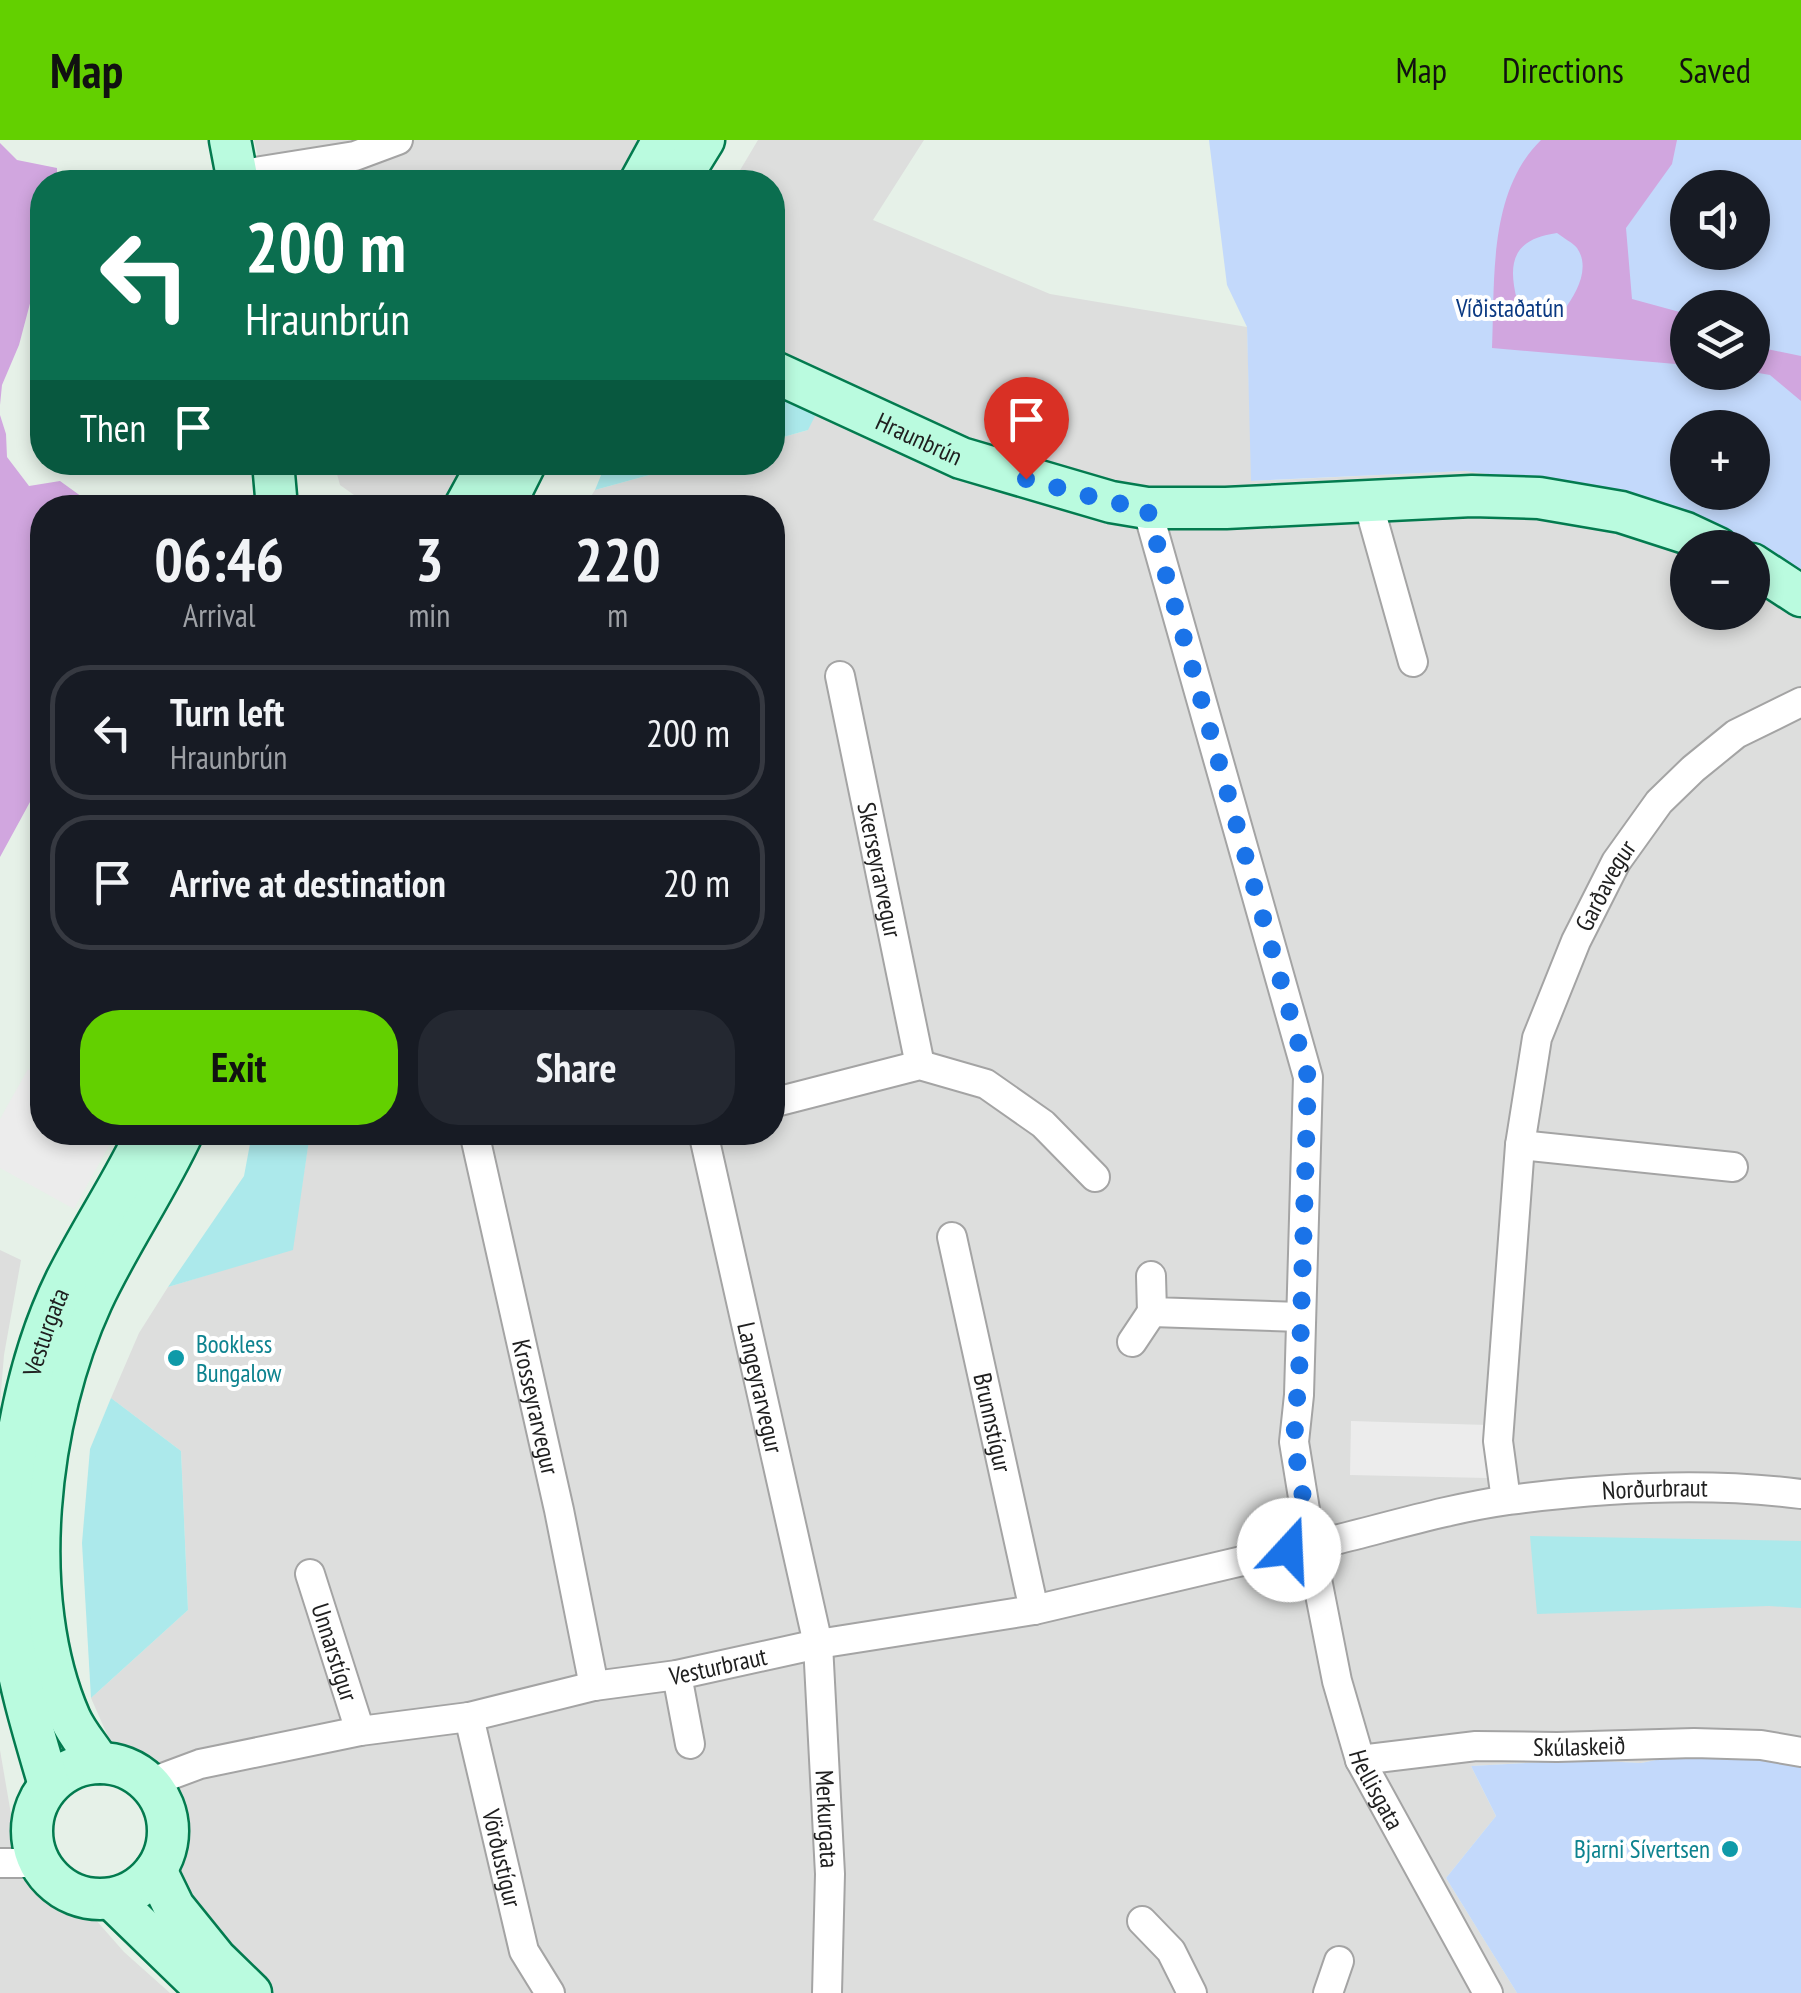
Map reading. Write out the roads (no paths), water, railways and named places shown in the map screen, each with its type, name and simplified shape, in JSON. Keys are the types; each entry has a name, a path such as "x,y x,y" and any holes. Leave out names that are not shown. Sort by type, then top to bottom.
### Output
{"main road":[{"path":"647,170 664,140"},
{"path":"685,170 704,140"},
{"name":"Hraunbrún","path":"785,378 960,458 1059,489 1147,508 1472,496 1540,498 1621,512 1677,530"},
{"path":"1770,576 1801,596"},
{"name":"Vesturgata","path":"49,1785 10,1628 6,1534 8,1435 65,1281 140,1145"},
{"name":"Vesturgata","path":"99,1763 70,1720 52,1664 41,1578 43,1496 63,1388 92,1301 176,1145"},
{"path":"99,1763 134,1772 149,1783 162,1803 168,1825 166,1848 156,1870 137,1888 112,1898 92,1899 69,1892 47,1875 20,1862 32,1843 32,1822 38,1802 49,1785 72,1769 99,1763"},
{"path":"156,1870 174,1907 216,1959 251,1993"},
{"path":"112,1898 209,1993"}],"street":[{"path":"235,166 356,156 398,140"},
{"path":"1368,502 1413,662"},
{"path":"1147,508 1308,1077 1302,1318 1294,1442 1307,1522"},
{"name":"Skerseyrarvegur","path":"840,676 920,1064"},
{"name":"Garðavegur","path":"1506,1500 1498,1441 1520,1145 1536,1038 1576,940 1616,862 1659,802 1736,734 1801,702"},
{"path":"785,1100 920,1064 986,1084 1044,1124 1094,1178"},
{"name":"Krosseyrarvegur","path":"477,1145 594,1686"},
{"name":"Langeyrarvegur","path":"705,1145 818,1644"},
{"path":"1520,1145 1733,1167"},
{"name":"Brunnstígur","path":"952,1237 1034,1610"},
{"path":"1132,1342 1152,1312 1151,1276"},
{"path":"1152,1312 1302,1318"},
{"name":"Norðurbraut","path":"1506,1500 1686,1486 1751,1487 1801,1494"},
{"path":"1336,1540 1506,1500"},
{"path":"1307,1522 1325,1525 1336,1540 1332,1559 1315,1569 1298,1565 1289,1550 1292,1532 1307,1522"},
{"name":"Vesturbraut","path":"149,1783 200,1764 360,1731 470,1717 594,1686 677,1675 818,1644 1034,1610 1289,1550"},
{"name":"Hellisgata","path":"1315,1569 1337,1681 1360,1760 1488,1993"},
{"name":"Unnarstígur","path":"310,1574 360,1731"},
{"name":"Merkurgata","path":"818,1644 830,1874 827,1993"},
{"path":"677,1675 690,1744"},
{"name":"Vörðustígur","path":"470,1717 524,1952 550,1993"},
{"name":"Skúlaskeið","path":"1360,1760 1476,1746 1694,1743 1801,1752"},
{"path":"1142,1921 1172,1951 1192,1993"},
{"path":"1328,1993 1339,1961"}],"place":[{"name":"Bookless Bungalow","path":"176,1358"},
{"name":"Bjarni Sívertsen","path":"1730,1849"}],"park label":[{"name":"Víðistaðatún","path":"1510,308"}]}
